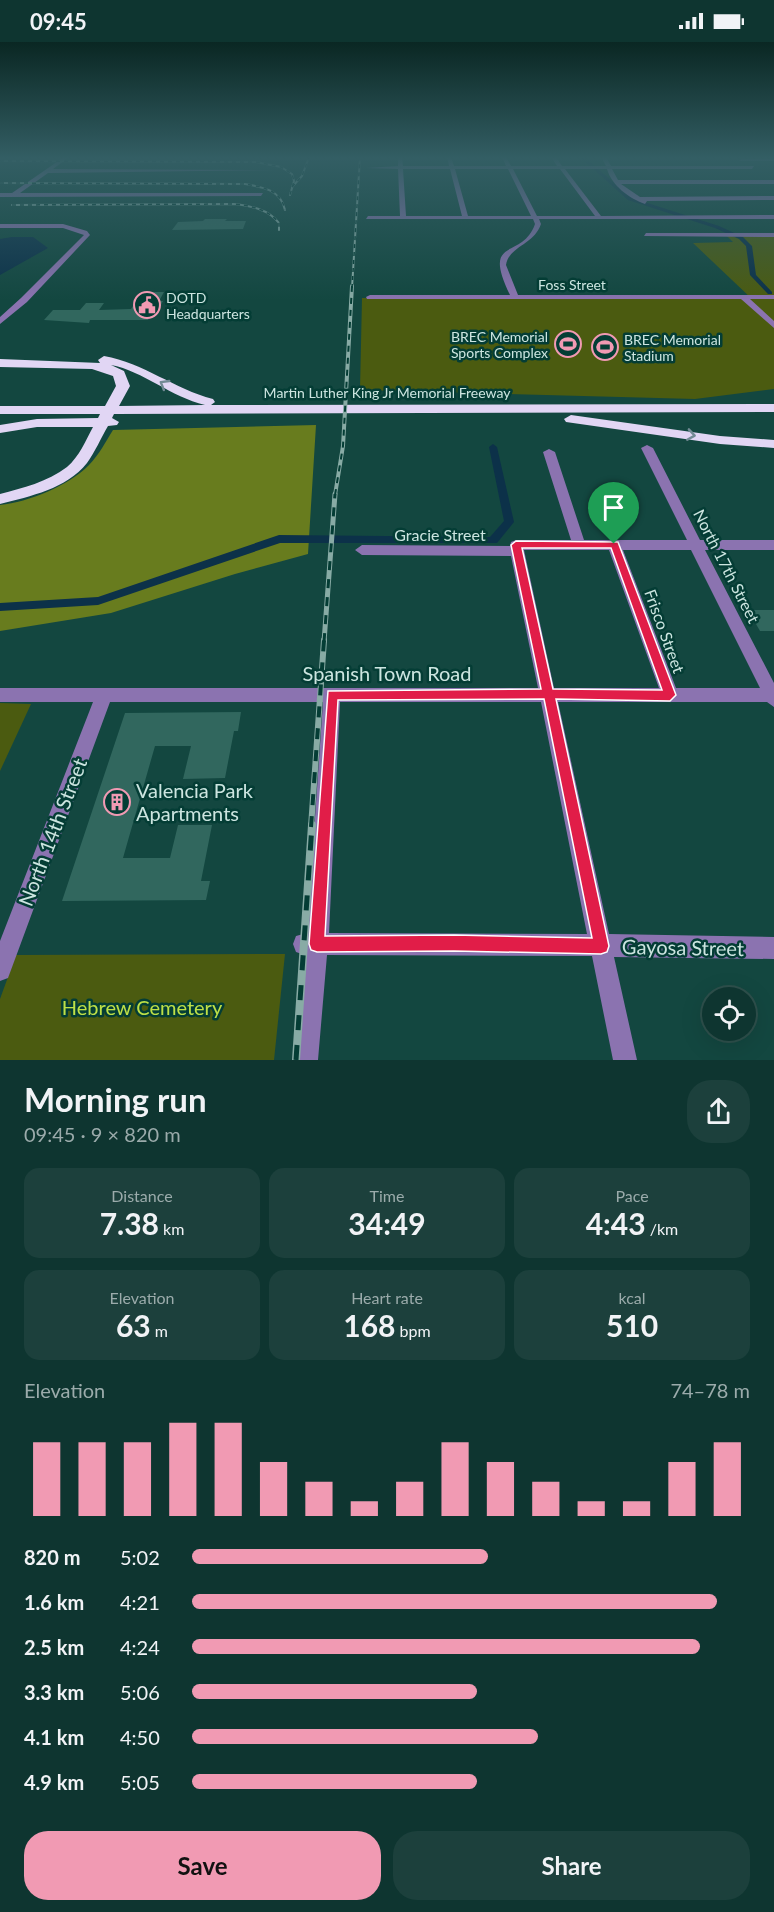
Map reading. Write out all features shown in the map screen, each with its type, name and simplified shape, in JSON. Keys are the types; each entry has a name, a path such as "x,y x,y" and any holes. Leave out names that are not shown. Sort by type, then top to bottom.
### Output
{"highway":[{"path":"35,363 115,361 142,371 194,399 281,409"},
{"path":"0,363 92,365 108,368 122,380 123,388 93,435 79,463 64,476 36,490 0,497"},
{"path":"0,368 100,370 110,373 117,380 116,397"},
{"path":"663,408 774,402"},
{"path":"0,404 136,409"},
{"name":"Martin Luther King Jr Memorial Freeway","path":"0,410 774,408"},
{"name":"Martin Luther King Jr Memorial Freeway","path":"0,419 774,418"},
{"path":"0,429 37,423 172,419"},
{"path":"571,419 720,440 774,444"}],"street":[{"path":"402,205 403,218"},
{"path":"462,205 465,218"},
{"path":"515,297 503,269 503,261 510,251 532,238 537,227 527,205"},
{"path":"589,205 600,218"},
{"path":"653,205 663,208"},
{"path":"673,211 691,217"},
{"path":"368,218 774,217"},
{"path":"0,226 63,226 87,235 0,327"},
{"path":"646,235 774,235"},
{"name":"Foss Street","path":"370,297 774,297"},
{"path":"743,297 774,325"},
{"path":"0,321 19,305"},
{"name":"North 17th Street","path":"647,448 773,696"},
{"path":"549,452 579,544"},
{"name":"Gracie Street","path":"362,550 517,548 579,544 774,545"},
{"name":"Frisco Street","path":"614,544 670,695"},
{"path":"517,548 625,1060"},
{"name":"Spanish Town Road","path":"0,695 773,696"},
{"name":"North 14th Street","path":"0,970 5,943 104,695"},
{"path":"306,1060 310,944 332,695"},
{"name":"Gayosa Street","path":"310,944 454,943 774,948"}],"green space":[{"name":"BREC Memorial Sports Complex","path":"727,236 774,236 774,389 695,399 360,390 362,298 752,299 693,243 733,242"},
{"path":"316,425 308,554 111,613 0,631 0,505 35,497 70,480 93,461 113,430"},
{"path":"0,703 31,704 0,771"},
{"name":"Hebrew Cemetery","path":"285,954 274,1060 0,1060 0,999 16,955"}],"water":[{"path":"33,237 48,248 0,275 0,239"}],"building":[{"path":"205,219 246,221 243,229 172,230 178,222"},
{"name":"DOTD Headquarters","path":"164,292 159,301 163,301 158,310 154,310 148,320 90,320 89,323 44,320 53,310 80,310 86,303 104,303 99,310 131,309 141,294"},
{"path":"748,610 774,610 774,631 760,631"},
{"name":"Valencia Park Apartments","path":"241,712 238,731 234,731 225,778 183,779 191,746 155,746 123,858 170,858 178,825 212,825 201,881 210,881 206,900 62,901 125,713"}],"waterway":[{"path":"647,205 717,227 741,238 749,246 753,275 770,293"},
{"path":"0,607 98,601 279,539 493,541 509,522 493,447"}],"railway":[{"path":"12,205 122,205"},
{"path":"237,205 253,207 270,214 279,223 279,230"},
{"path":"283,205 285,210"},
{"path":"352,288 357,205"},
{"path":"335,495 343,446 352,286"},
{"path":"324,642 335,494"},
{"path":"311,827 324,640"},
{"path":"296,1060 312,825"}],"place":[{"name":"DOTD Headquarters","path":"147,305"},
{"name":"BREC Memorial Sports Complex","path":"568,344"},
{"name":"BREC Memorial Stadium","path":"605,347"},
{"name":"Valencia Park Apartments","path":"117,802"}],"route":[{"path":"614,544 516,545 549,694 332,695 317,944 454,943 601,946 549,694 670,695 614,544"}]}
